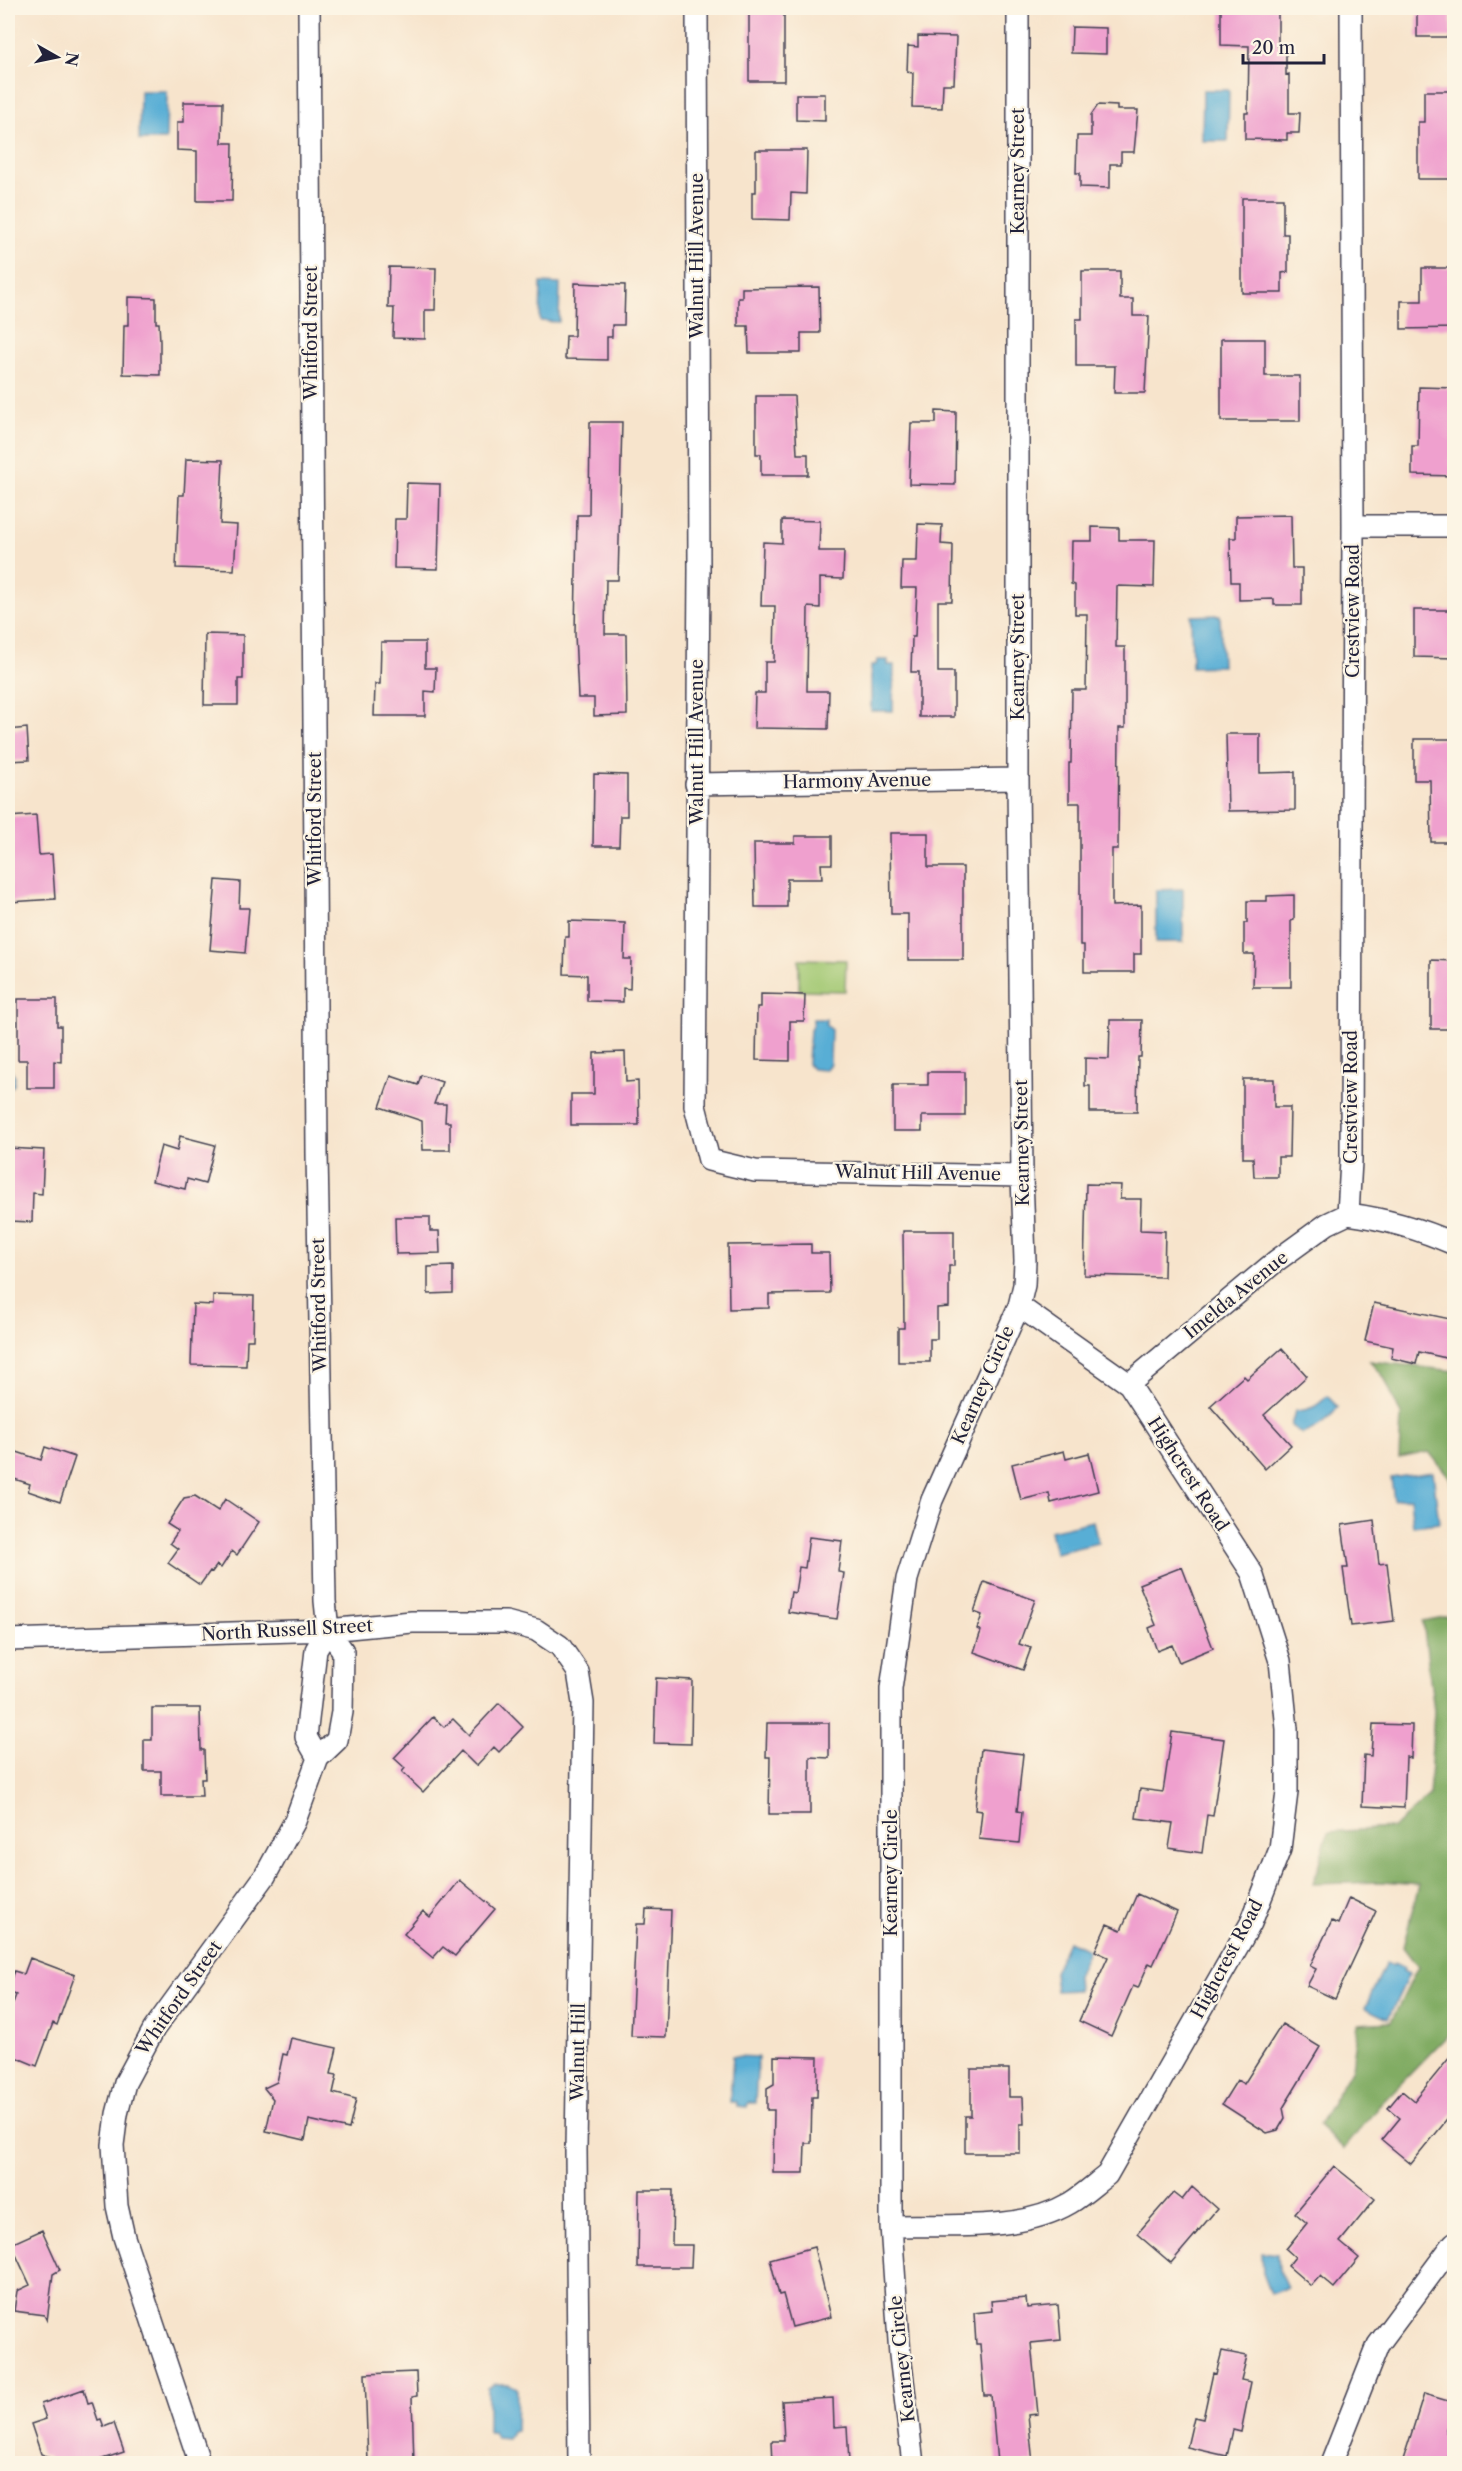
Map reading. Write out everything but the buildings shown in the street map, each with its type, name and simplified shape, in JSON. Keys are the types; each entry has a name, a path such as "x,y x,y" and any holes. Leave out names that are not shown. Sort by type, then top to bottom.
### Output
{"street":[{"name":"Whitford Street","path":"200,2463 119,2217 113,2145 117,2114 125,2084 154,2029 265,1876 295,1821 318,1758 337,1740 342,1712 343,1651 328,1630 325,1590 317,1154 309,8"},
{"name":"Walnut Hill Avenue","path":"697,8 699,569 695,1106 709,1160 755,1171 1022,1176"},
{"name":"Kearney Street","path":"1018,8 1018,779 1025,1261 1024,1285 1019,1306"},
{"name":"Crestview Road","path":"1348,1214 1351,1161 1353,526 1351,8"},
{"path":"1353,526 1455,526"},
{"name":"Harmony Avenue","path":"696,784 1018,779"},
{"path":"1348,1214 1383,1219 1430,1233 1455,1244"},
{"name":"Imelda Avenue","path":"1129,1384 1276,1261 1327,1224 1348,1214"},
{"name":"Highcrest Road","path":"891,2226 1011,2223 1042,2216 1070,2203 1107,2175 1251,1923 1280,1849 1287,1792 1287,1729 1280,1661 1252,1573 1129,1384 1019,1306"},
{"name":"Kearney Circle","path":"913,2463 900,2355 891,2226 891,1689 907,1579 932,1500 1019,1306"},
{"name":"North Russell Street","path":"8,1640 328,1630 412,1622 506,1622 536,1630 560,1646"},
{"path":"318,1758 306,1737 308,1707 315,1650 328,1630"},
{"name":"Walnut Hill","path":"560,1646 578,1672 583,1703 576,2150 579,2463"},
{"path":"1330,2463 1378,2345 1455,2243"}],"green space":[{"path":"799,959 846,960 845,991 799,990"},
{"path":"1370,1361 1454,1371 1454,1498 1450,1478 1429,1452 1399,1458 1401,1415 1384,1377"},
{"path":"1454,1615 1454,2029 1379,2106 1344,2149 1319,2125 1352,2068 1358,2024 1391,2022 1418,1967 1403,1947 1419,1885 1383,1882 1313,1884 1328,1832 1393,1828 1429,1796 1434,1711 1423,1621"}],"water":[{"path":"1203,90 1229,90 1228,141 1202,141"},
{"path":"140,91 167,91 166,140 139,140"},
{"path":"541,283 560,284 559,322 540,321"},
{"path":"1220,615 1222,666 1192,667 1191,616"},
{"path":"877,660 888,660 888,665 894,665 893,711 871,711 871,665 876,665"},
{"path":"1183,889 1183,942 1156,942 1156,890"},
{"path":"813,1019 826,1019 826,1025 831,1029 830,1064 825,1070 812,1069 808,1064 810,1029"},
{"path":"8,1065 15,1076 14,1085 8,1091"},
{"path":"1327,1396 1338,1407 1318,1427 1302,1434 1291,1426 1295,1411 1313,1407"},
{"path":"1433,1472 1439,1523 1413,1526 1410,1498 1394,1500 1391,1478"},
{"path":"1093,1521 1098,1543 1055,1553 1050,1531"},
{"path":"1068,1941 1088,1950 1077,1976 1078,1990 1056,1991 1054,1972"},
{"path":"1386,1963 1393,1966 1394,1963 1404,1968 1403,1971 1409,1974 1388,2019 1365,2008"},
{"path":"733,2056 758,2057 755,2103 748,2103 747,2107 737,2106 737,2102 730,2102"},
{"path":"1262,2252 1278,2254 1279,2270 1287,2287 1271,2294 1263,2273"},
{"path":"495,2384 509,2384 517,2388 516,2430 512,2431 508,2439 496,2438 493,2432 488,2432 488,2388"}]}
